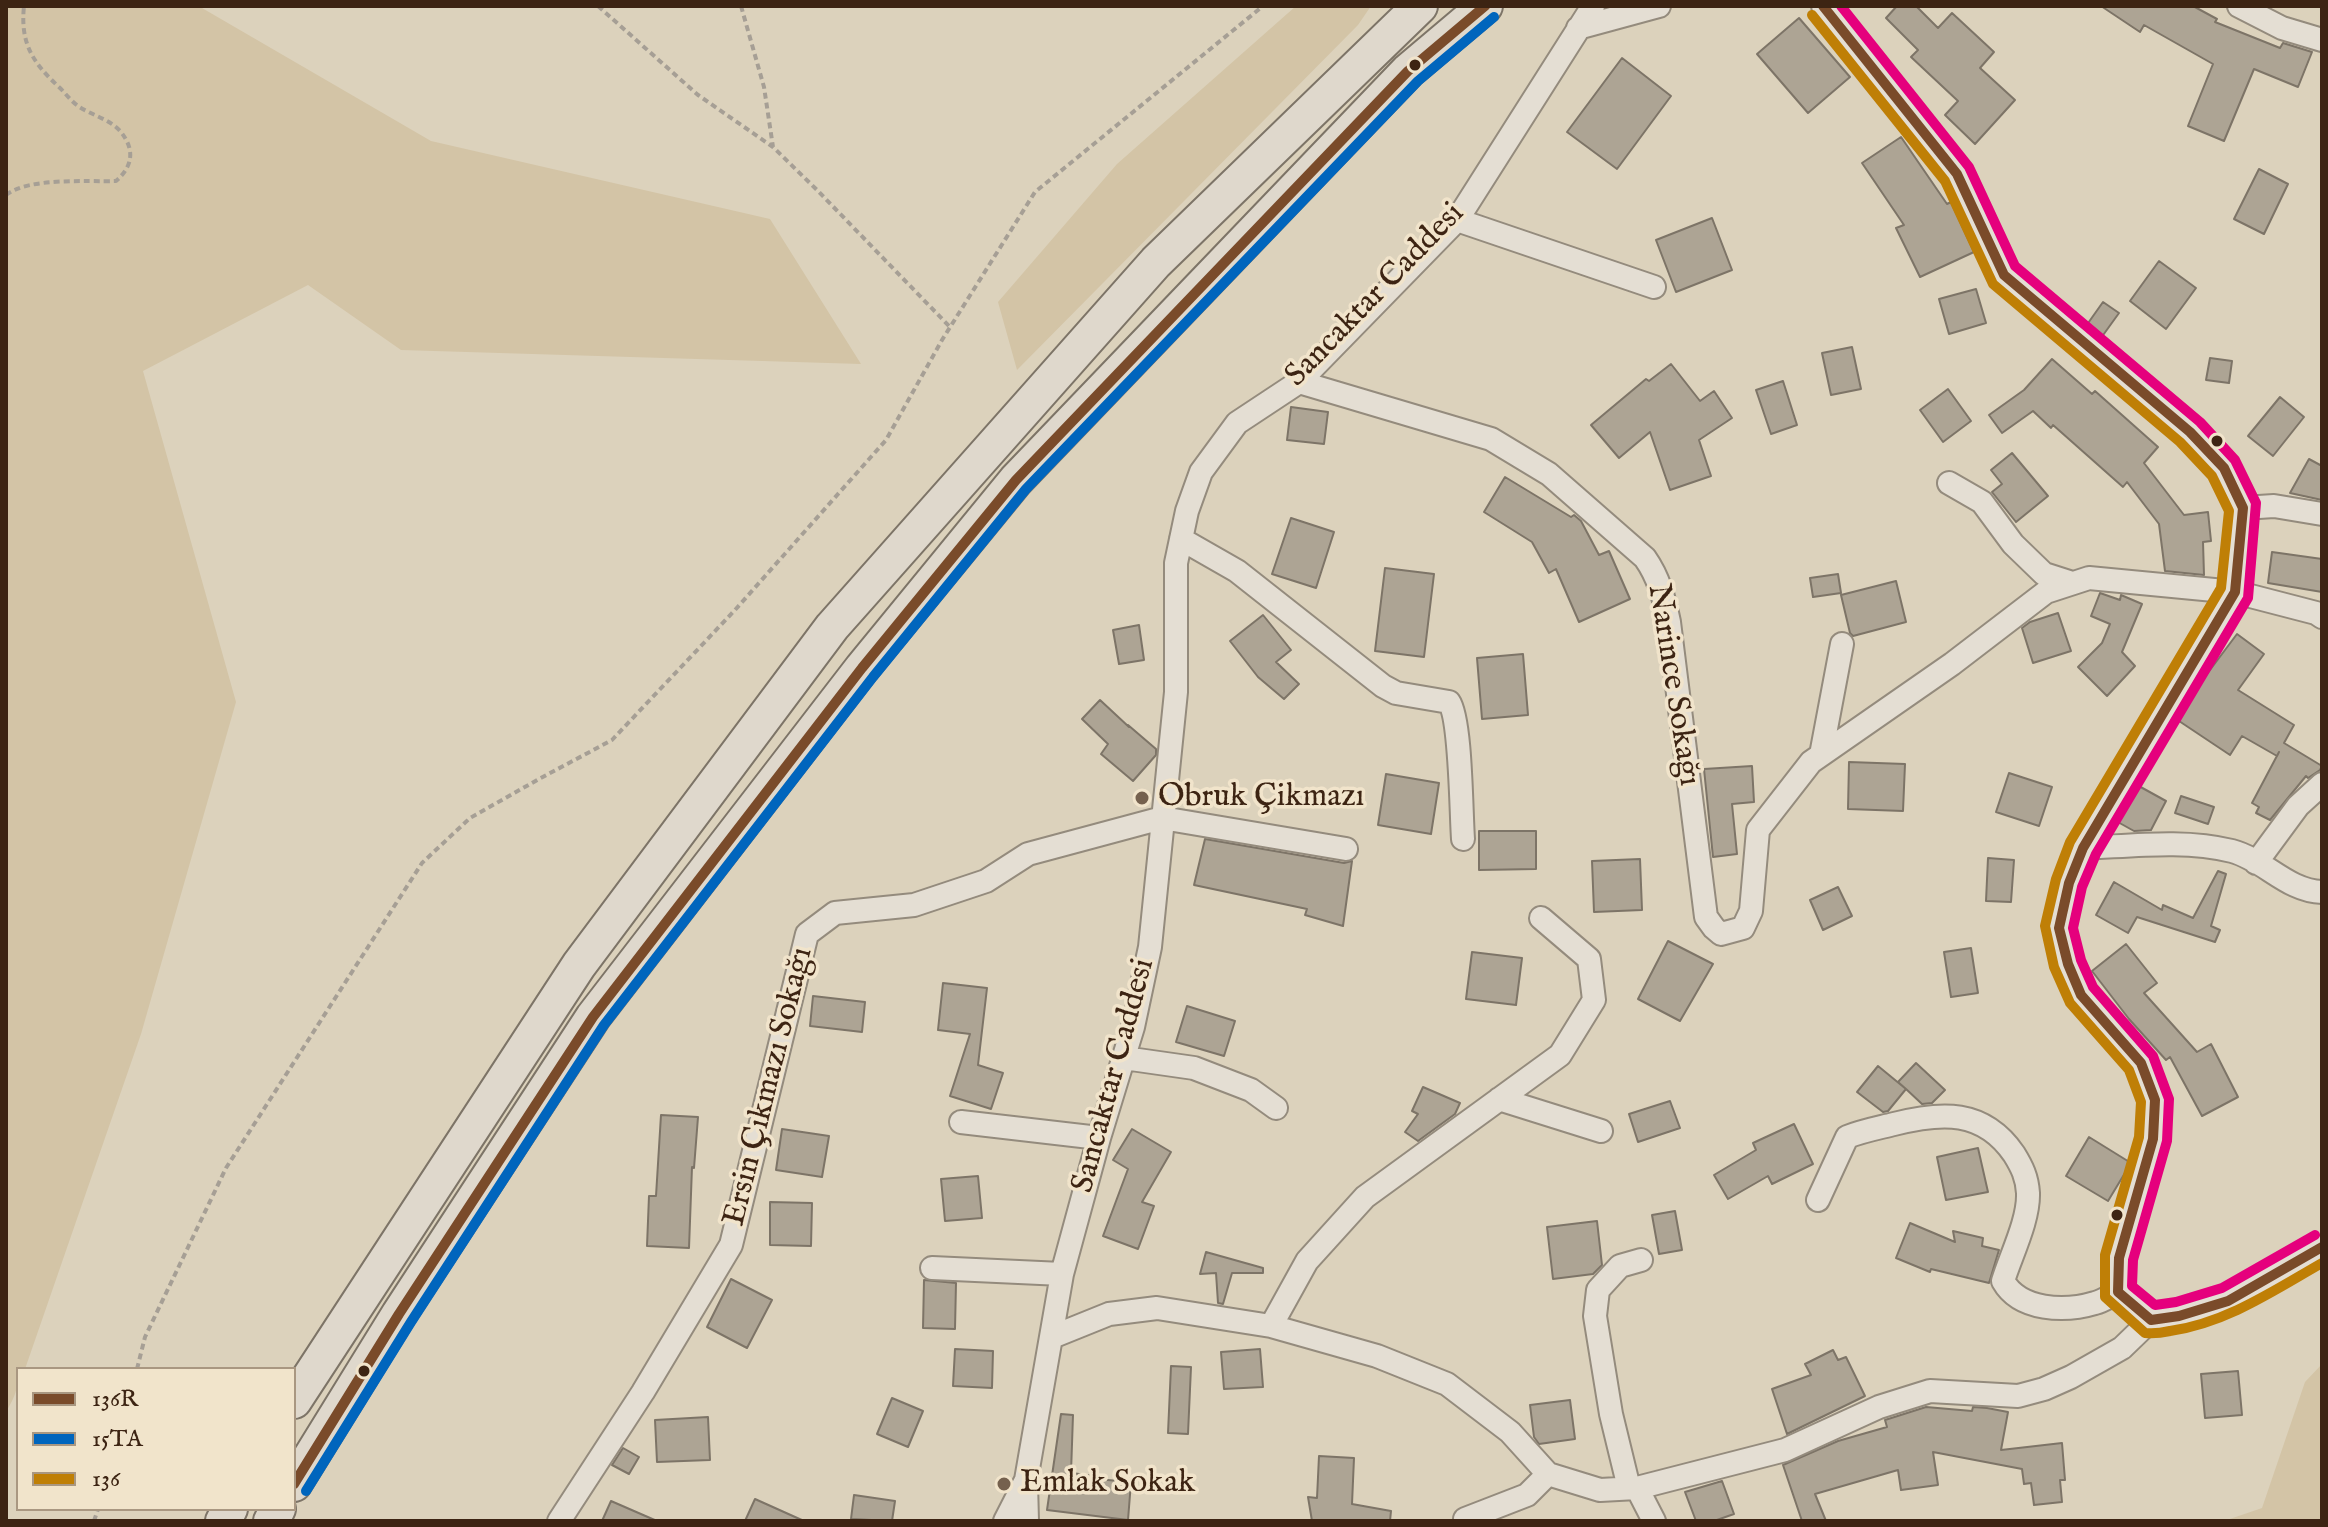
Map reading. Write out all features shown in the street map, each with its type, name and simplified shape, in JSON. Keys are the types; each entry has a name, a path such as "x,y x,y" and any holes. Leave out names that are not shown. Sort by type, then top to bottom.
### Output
{"highway":[{"path":"296,1398 579,965 832,627 1156,262 1420,6"},
{"path":"296,1481 399,1314 593,1017 862,668 1016,480 1408,71 1485,6"}],"street":[{"name":"Sancaktar Caddesi","path":"1005,1521 1026,1480 1062,1274 1133,1027 1150,947 1176,692 1176,563 1187,511 1201,472 1237,423 1299,382 1457,220 1593,6"},
{"path":"1578,28 1659,6"},
{"path":"1823,6 1957,174 2004,275 2190,432 2224,468 2243,508 2235,592 2083,848 2069,883 2059,928 2068,964 2081,995 2141,1063 2155,1100 2153,1139 2119,1258 2118,1292"},
{"path":"2239,6 2282,28 2322,40"},
{"path":"1457,220 1654,287"},
{"name":"Narince Sokağı","path":"1299,382 1491,439 1549,474 1645,558 1655,572 1669,622 1706,917 1721,934 1743,928 1751,911 1758,830 1811,762 1952,664 2046,592 2089,578 2235,592 2322,617"},
{"path":"1949,483 1982,502 2013,544 2044,574 2072,583"},
{"path":"2243,508 2274,506 2322,514"},
{"path":"1181,539 1237,571 1383,686 1396,693 1449,702 1454,709 1457,730 1463,839"},
{"path":"1821,755 1842,644"},
{"path":"2256,863 2298,806 2322,784"},
{"path":"1162,818 1346,849"},
{"name":"Ersin Çıkmazı Sokağı","path":"559,1521 643,1392 731,1245 807,934 835,913 914,905 986,881 1028,854 1162,818"},
{"path":"2083,848 2197,845 2235,852 2296,887 2322,892"},
{"path":"1271,1326 1307,1261 1365,1197 1560,1055 1594,1000 1589,959 1541,918"},
{"path":"1124,1058 1194,1068 1251,1090 1276,1108"},
{"path":"1499,1099 1601,1131"},
{"path":"1818,1200 1847,1137 1921,1117 1963,1116 1990,1128 2007,1145 2024,1170 2028,1204 2003,1281 2009,1291 2024,1301 2068,1308 2096,1303 2118,1292"},
{"path":"961,1122 1099,1138"},
{"path":"1052,1337 1109,1314 1157,1308 1271,1326 1377,1356 1447,1384 1510,1432 1548,1474 1600,1490 1633,1488 1785,1450 1879,1407 1930,1391 2018,1396 2044,1389 2122,1348 2151,1320 2179,1316 2228,1301 2322,1247"},
{"path":"1641,1260 1620,1266 1598,1290 1595,1316 1611,1414 1633,1488 1654,1521"},
{"path":"932,1268 1062,1274"},
{"path":"2118,1292 2151,1320"},
{"path":"1465,1519 1527,1495 1548,1474"},
{"path":"1026,1480 1027,1521"}],"path":[{"path":"6,195 12,190 45,183 116,181 126,172 130,155 129,146 119,130 78,106 41,70 25,41 22,21 24,6"},
{"path":"598,6 698,95 773,147 950,327"},
{"path":"741,6 764,87 773,147"},
{"path":"138,1367 145,1337 226,1168 422,863 470,818 612,740 735,610 886,440 950,327 1035,192 1263,6"}],"shaded area":[{"path":"6,6 202,6 431,141 770,219 861,364 401,350 308,285 143,371 236,702 141,1034 26,1367 16,1367 16,1392 6,1412"},
{"path":"1296,6 1371,6 1358,25 1017,370 998,302 1117,164"},
{"path":"2322,1364 2322,1521 2224,1521 2262,1508 2305,1382"}],"building":[{"path":"1897,6 1916,6 1938,28 1952,13 1994,52 1980,68 2015,100 1975,144 1945,115 1958,101 1911,57 1918,50 1886,18"},
{"path":"2101,6 2193,6 2217,19 2215,22 2280,48 2283,43 2312,52 2298,87 2254,69 2224,141 2188,126 2213,64 2144,25 2140,32"},
{"path":"1799,18 1850,77 1808,113 1757,54"},
{"path":"1622,58 1671,96 1617,169 1567,132"},
{"path":"1901,137 1947,204 1951,202 1974,252 1920,277 1896,228 1904,225 1862,163"},
{"path":"2259,169 2288,184 2264,234 2234,219"},
{"path":"1712,218 1732,270 1676,292 1656,240"},
{"path":"2159,261 2196,288 2166,329 2130,301"},
{"path":"1976,289 1986,323 1949,334 1939,299"},
{"path":"2103,302 2119,313 2101,338 2086,326"},
{"path":"1852,347 1861,389 1831,395 1822,353"},
{"path":"2210,358 2232,361 2229,383 2206,380"},
{"path":"2052,359 2092,394 2095,391 2158,447 2144,463 2184,515 2208,512 2211,541 2203,542 2204,575 2165,571 2159,524 2127,482 2123,487 2053,425 2051,428 2033,411 2002,433 1989,415 2024,390"},
{"path":"1671,364 1700,401 1714,391 1732,418 1699,440 1711,476 1670,490 1650,432 1619,458 1591,425 1646,379 1649,381"},
{"path":"1783,381 1797,425 1771,434 1756,390"},
{"path":"1948,389 1971,421 1943,442 1920,410"},
{"path":"2280,397 2304,417 2273,456 2248,436"},
{"path":"1291,407 1328,412 1324,444 1287,440"},
{"path":"2012,453 2048,496 2016,522 1992,492 2002,484 1991,470"},
{"path":"2309,459 2322,466 2322,500 2290,493"},
{"path":"1505,477 1581,521 1599,555 1609,551 1630,599 1579,622 1556,569 1549,573 1532,542 1484,512"},
{"path":"1291,518 1334,532 1316,588 1272,574"},
{"path":"2272,552 2322,559 2322,592 2268,583"},
{"path":"1385,568 1434,574 1424,657 1375,651"},
{"path":"1838,574 1841,593 1813,597 1810,578"},
{"path":"1896,581 1906,622 1853,636 1841,595"},
{"path":"2100,593 2120,600 2121,595 2142,604 2122,652 2135,666 2107,696 2078,667 2102,643 2110,624 2091,616"},
{"path":"2058,613 2071,651 2033,663 2022,628 2030,622"},
{"path":"1263,615 1291,650 1276,662 1299,684 1284,699 1258,677 1230,641"},
{"path":"1139,625 1144,660 1119,664 1113,630"},
{"path":"2237,634 2264,654 2238,690 2294,725 2284,743 2322,766 2308,778 2306,776 2270,820 2256,813 2259,807 2252,803 2277,756 2242,736 2230,755 2176,719 2199,681"},
{"path":"1523,654 1528,715 1482,719 1477,658"},
{"path":"1100,700 1156,749 1156,755 1133,781 1101,754 1108,744 1082,719"},
{"path":"1849,762 1905,764 1903,811 1848,809"},
{"path":"1752,766 1754,802 1732,804 1737,854 1713,857 1704,769"},
{"path":"2009,773 2052,787 2039,826 1996,812"},
{"path":"1386,774 1439,783 1431,834 1378,825"},
{"path":"2137,785 2166,801 2151,830 2134,831 2116,821"},
{"path":"2181,796 2214,807 2208,824 2175,813"},
{"path":"1479,831 1536,831 1536,869 1479,870"},
{"path":"1205,839 1344,863 1352,861 1343,926 1305,915 1307,909 1194,885"},
{"path":"1988,858 2014,860 2011,902 1986,901"},
{"path":"1640,859 1642,910 1594,912 1592,861"},
{"path":"2218,871 2226,874 2211,926 2220,930 2215,942 2137,917 2128,933 2096,915 2114,882 2162,910 2163,905 2193,918"},
{"path":"1838,887 1852,916 1823,930 1810,900"},
{"path":"1668,941 1713,964 1680,1021 1638,999"},
{"path":"2126,944 2157,983 2144,993 2197,1052 2211,1044 2238,1097 2202,1116 2170,1057 2166,1060 2092,971"},
{"path":"1971,948 1978,993 1951,997 1944,952"},
{"path":"1472,952 1522,958 1516,1005 1466,999"},
{"path":"943,983 987,988 978,1065 1003,1073 991,1109 950,1096 970,1034 938,1030"},
{"path":"813,996 865,1002 862,1032 810,1026"},
{"path":"1187,1006 1235,1021 1224,1056 1176,1042"},
{"path":"1916,1063 1945,1090 1932,1103 1922,1104 1898,1082"},
{"path":"1878,1066 1906,1089 1888,1111 1883,1112 1857,1092"},
{"path":"1423,1087 1460,1103 1455,1114 1418,1141 1405,1132 1418,1114 1412,1111"},
{"path":"1670,1101 1680,1128 1638,1142 1629,1114"},
{"path":"661,1115 698,1117 692,1167 689,1248 647,1246 649,1196 656,1196"},
{"path":"1794,1124 1813,1164 1772,1184 1768,1176 1728,1199 1714,1175 1756,1150 1753,1143"},
{"path":"782,1129 829,1136 822,1177 776,1170"},
{"path":"1132,1129 1171,1152 1142,1202 1154,1206 1138,1249 1103,1236 1128,1169 1113,1160"},
{"path":"2089,1137 2131,1163 2108,1201 2066,1176"},
{"path":"1978,1148 1988,1192 1946,1200 1937,1157"},
{"path":"978,1176 982,1218 945,1221 941,1179"},
{"path":"770,1202 812,1203 811,1246 770,1245"},
{"path":"1675,1211 1682,1250 1659,1254 1652,1215"},
{"path":"1597,1221 1602,1265 1593,1274 1553,1279 1547,1227"},
{"path":"1910,1223 1955,1242 1953,1231 1983,1238 1982,1246 1999,1250 1989,1283 1931,1269 1930,1272 1896,1258"},
{"path":"1206,1252 1263,1268 1263,1273 1232,1273 1223,1304 1218,1303 1216,1273 1200,1274"},
{"path":"731,1279 772,1300 747,1348 707,1327"},
{"path":"924,1280 956,1283 955,1329 923,1328"},
{"path":"955,1349 993,1351 992,1388 953,1386"},
{"path":"1260,1349 1263,1387 1224,1389 1221,1352"},
{"path":"1833,1350 1838,1360 1846,1357 1865,1396 1787,1434 1772,1389 1811,1375 1805,1364"},
{"path":"1171,1366 1191,1367 1188,1434 1168,1433"},
{"path":"2238,1371 2242,1415 2205,1418 2201,1374"},
{"path":"892,1398 923,1411 908,1447 877,1434"},
{"path":"1570,1400 1575,1439 1539,1444 1534,1437 1530,1405"},
{"path":"1926,1407 1972,1411 1973,1407 2008,1412 2001,1450 2062,1443 2065,1480 2060,1480 2062,1502 2034,1505 2031,1483 2024,1484 2022,1469 1933,1452 1938,1485 1901,1490 1898,1470 1815,1494 1826,1521 1802,1521 1783,1465 1838,1441 1887,1427 1885,1420"},
{"path":"1061,1414 1073,1415 1071,1473 1131,1482 1128,1520 1047,1510"},
{"path":"708,1417 710,1460 657,1462 655,1420"},
{"path":"623,1448 639,1457 629,1474 612,1465"},
{"path":"1319,1456 1354,1458 1352,1504 1391,1511 1390,1521 1312,1521 1308,1497 1317,1498"},
{"path":"1722,1481 1734,1514 1714,1521 1696,1521 1685,1492"},
{"path":"854,1495 895,1501 892,1521 851,1519"},
{"path":"755,1499 804,1521 745,1521"},
{"path":"611,1501 657,1521 602,1521"}],"transit line":[{"name":"136R","path":"296,1481 399,1314 593,1017 862,668 1016,480 1408,71 1485,6"},
{"name":"136R","path":"1823,6 1957,174 2004,275 2190,432 2224,468 2243,508 2235,592 2083,848 2069,883 2059,928 2068,964 2081,995 2141,1063 2155,1100 2153,1139 2119,1258 2118,1292 2151,1320 2179,1316 2228,1301 2322,1247"},
{"path":"1841,6 1969,167 2015,266 2200,422 2235,460 2256,503 2248,598 2096,854 2082,887 2073,928 2081,960 2093,987 2153,1056 2169,1099 2167,1141 2133,1260 2132,1286 2155,1305 2176,1302 2222,1288 2315,1235"},
{"name":"136","path":"1812,15 1945,181 1993,284 2180,442 2212,476 2229,511 2221,588 2070,842 2056,879 2045,926 2054,967 2070,1003 2129,1070 2141,1102 2139,1137 2105,1255 2105,1297 2145,1333 2164,1332 2191,1327 2230,1313 2322,1263"},
{"name":"15TA","path":"306,1491 411,1322 604,1025 873,677 1026,489 1418,81 1494,17"}],"place":[{"name":"Obruk Çikmazı","path":"1142,798"},
{"name":"Emlak Sokak","path":"1004,1484"}]}
